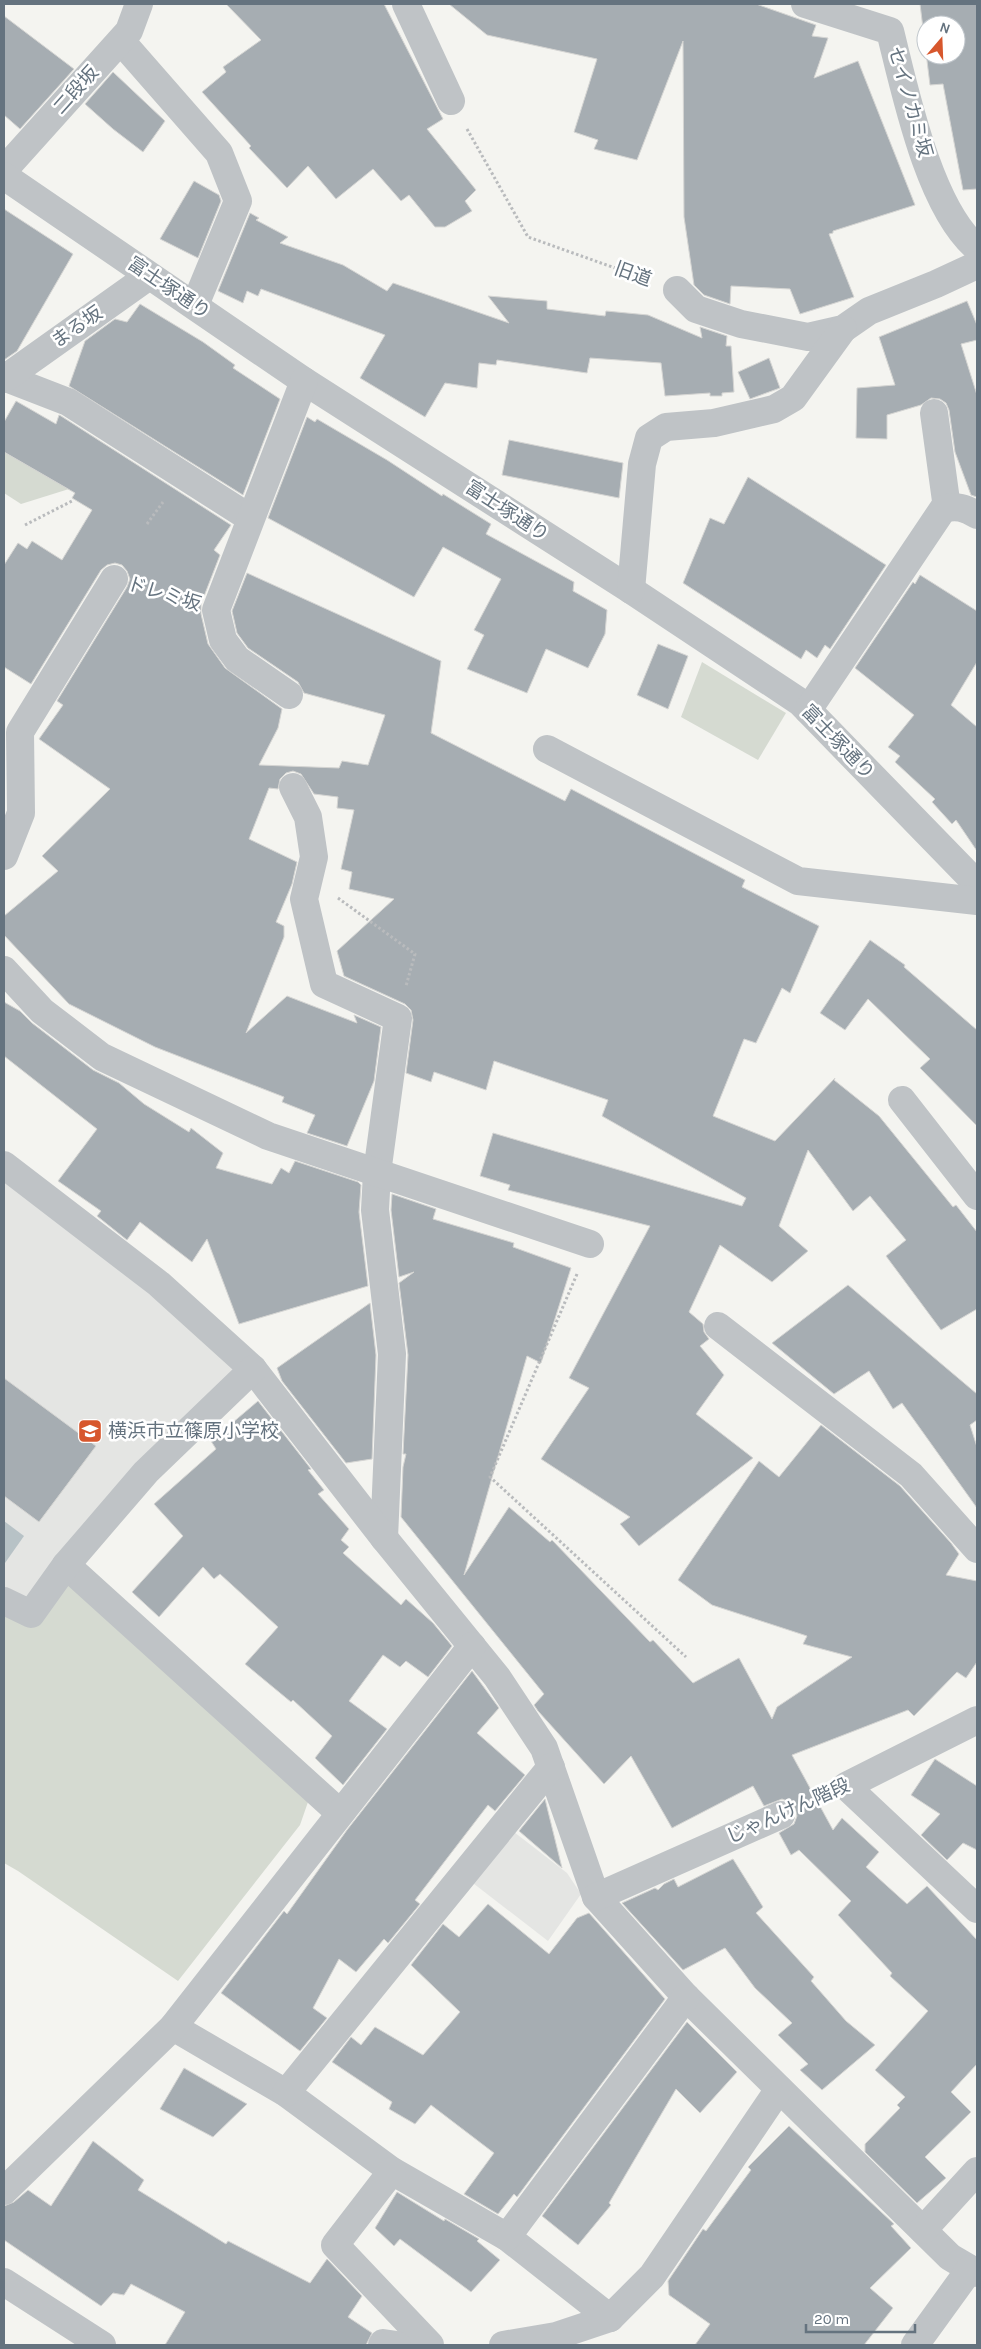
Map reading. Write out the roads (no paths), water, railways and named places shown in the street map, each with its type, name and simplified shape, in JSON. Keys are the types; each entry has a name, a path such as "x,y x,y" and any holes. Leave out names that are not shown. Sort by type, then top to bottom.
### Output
{"street":[{"name":"二段坂","path":"4,170 121,41 129,31 139,4"},
{"path":"406,4 451,101"},
{"name":"セイノカミ坂","path":"805,4 890,31 918,139 948,212 961,233 977,248"},
{"path":"121,41 219,153 238,201 194,305"},
{"name":"富士塚通り","path":"4,176 304,381 631,590 800,702 977,884"},
{"name":"旧道","path":"677,290 696,308 741,324 808,337 843,329 869,311 977,265"},
{"name":"まる坂","path":"5,378 149,276"},
{"path":"631,590 642,464 648,438 666,427 714,423 774,410 793,398 843,329"},
{"path":"5,378 68,402 250,518"},
{"name":"ドレミ坂","path":"289,695 236,659 223,640 216,610 304,381"},
{"path":"934,413 947,508"},
{"path":"808,710 943,508 953,506 966,509 977,515"},
{"name":"ドレミ坂","path":"4,856 21,813 20,732 114,579"},
{"path":"547,749 798,881 977,901"},
{"path":"293,787 308,817 314,857 304,899 324,984 398,1018 377,1173 375,1210 392,1354 384,1538"},
{"path":"4,970 42,1011 102,1057 268,1136 590,1244"},
{"path":"902,1100 977,1196"},
{"path":"4,1165 159,1284 253,1370 384,1538 497,1677 544,1748 596,1897 686,1997 950,2257 974,2271 915,2345"},
{"path":"718,1326 911,1475 977,1549"},
{"path":"4,1601 31,1614 66,1565 146,1472 253,1370"},
{"path":"66,1565 340,1813"},
{"path":"4,2191 173,2027 472,1646"},
{"name":"じゃんけん階段","path":"977,1720 846,1786 977,1909"},
{"path":"286,2093 551,1767"},
{"name":"じゃんけん階段","path":"596,1897 781,1815"},
{"path":"507,2237 686,1997"},
{"path":"173,2027 286,2093 392,2171 507,2237 610,2318"},
{"path":"503,2345 556,2336 610,2318 652,2276 779,2089"},
{"path":"392,2171 335,2245 430,2345"},
{"path":"923,2230 977,2171"},
{"path":"4,2282 102,2345"},
{"path":"382,2345 383,2343 397,2345"}],"place":[{"name":"横浜市立篠原小学校","path":"90,1431"}]}
